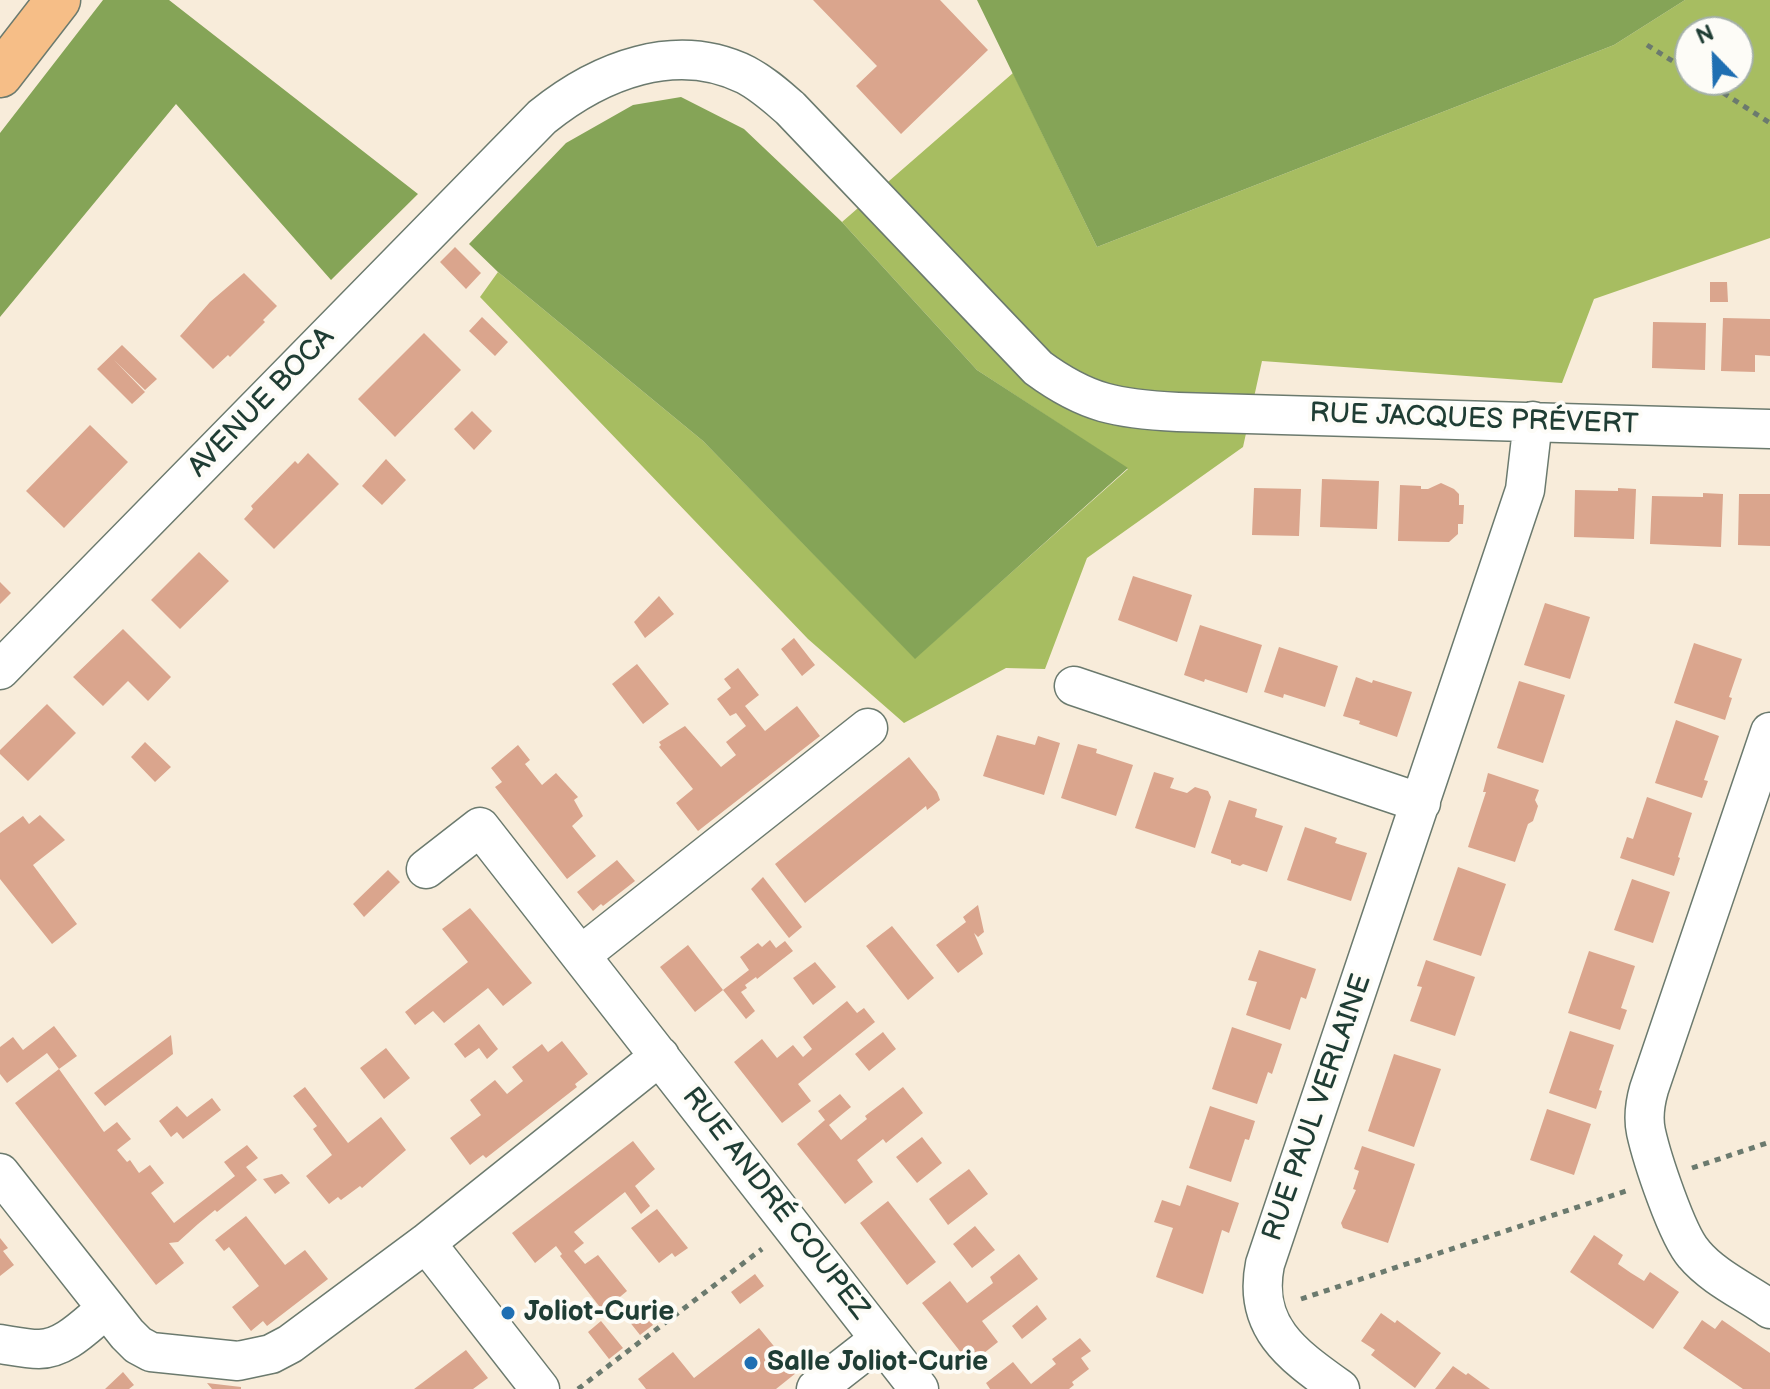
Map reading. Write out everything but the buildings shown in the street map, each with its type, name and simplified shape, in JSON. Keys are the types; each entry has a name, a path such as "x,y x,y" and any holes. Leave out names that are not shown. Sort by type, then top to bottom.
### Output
{"highway":[{"path":"0,75 58,0"}],"street":[{"name":"AVENUE BOCA","path":"0,670 542,117 576,91 625,69 669,60 693,59 719,65 766,87 790,108 1038,368 1098,403 1124,409 1178,412"},
{"name":"RUE JACQUES PRÉVERT","path":"1178,412 1770,429"},
{"name":"RUE PAUL VERLAINE","path":"1340,1389 1289,1351 1276,1333 1266,1310 1262,1288 1265,1264 1525,490 1533,421"},
{"path":"1074,686 1421,803"},
{"path":"581,955 868,728"},
{"path":"1770,732 1646,1100 1646,1133 1678,1227 1695,1256 1770,1309"},
{"name":"RUE ANDRÉ COUPEZ","path":"426,869 480,827 919,1389"},
{"path":"0,1173 106,1309 138,1345 151,1352 238,1361 254,1359 290,1344 426,1243 660,1056"},
{"path":"426,1243 529,1385"},
{"path":"0,1344 40,1349 53,1347 106,1309"},
{"path":"816,1389 880,1339"}],"path":[{"path":"1647,45 1674,62"},
{"path":"1728,96 1770,123"},
{"path":"1266,1310 1770,1142"},
{"path":"578,1389 792,1226"}],"green space":[{"path":"103,0 169,0 418,194 331,280 176,104 0,317 0,133"},
{"path":"977,0 1685,0 1614,45 1097,247"},
{"path":"1685,0 1770,0 1770,238 1594,299 1562,383 1262,361 1243,447 1087,558 1045,669 1006,668 904,723 808,639 480,297 498,272 703,441 915,658 1128,469 977,370 842,222 1013,73 1097,247 1614,45"},
{"path":"681,97 744,129 842,222 977,370 1128,468 915,659 703,441 498,272 469,244 566,143 633,105"}],"place":[{"name":"Joliot-Curie","path":"508,1313"},
{"name":"Salle Joliot-Curie","path":"751,1363"}]}
